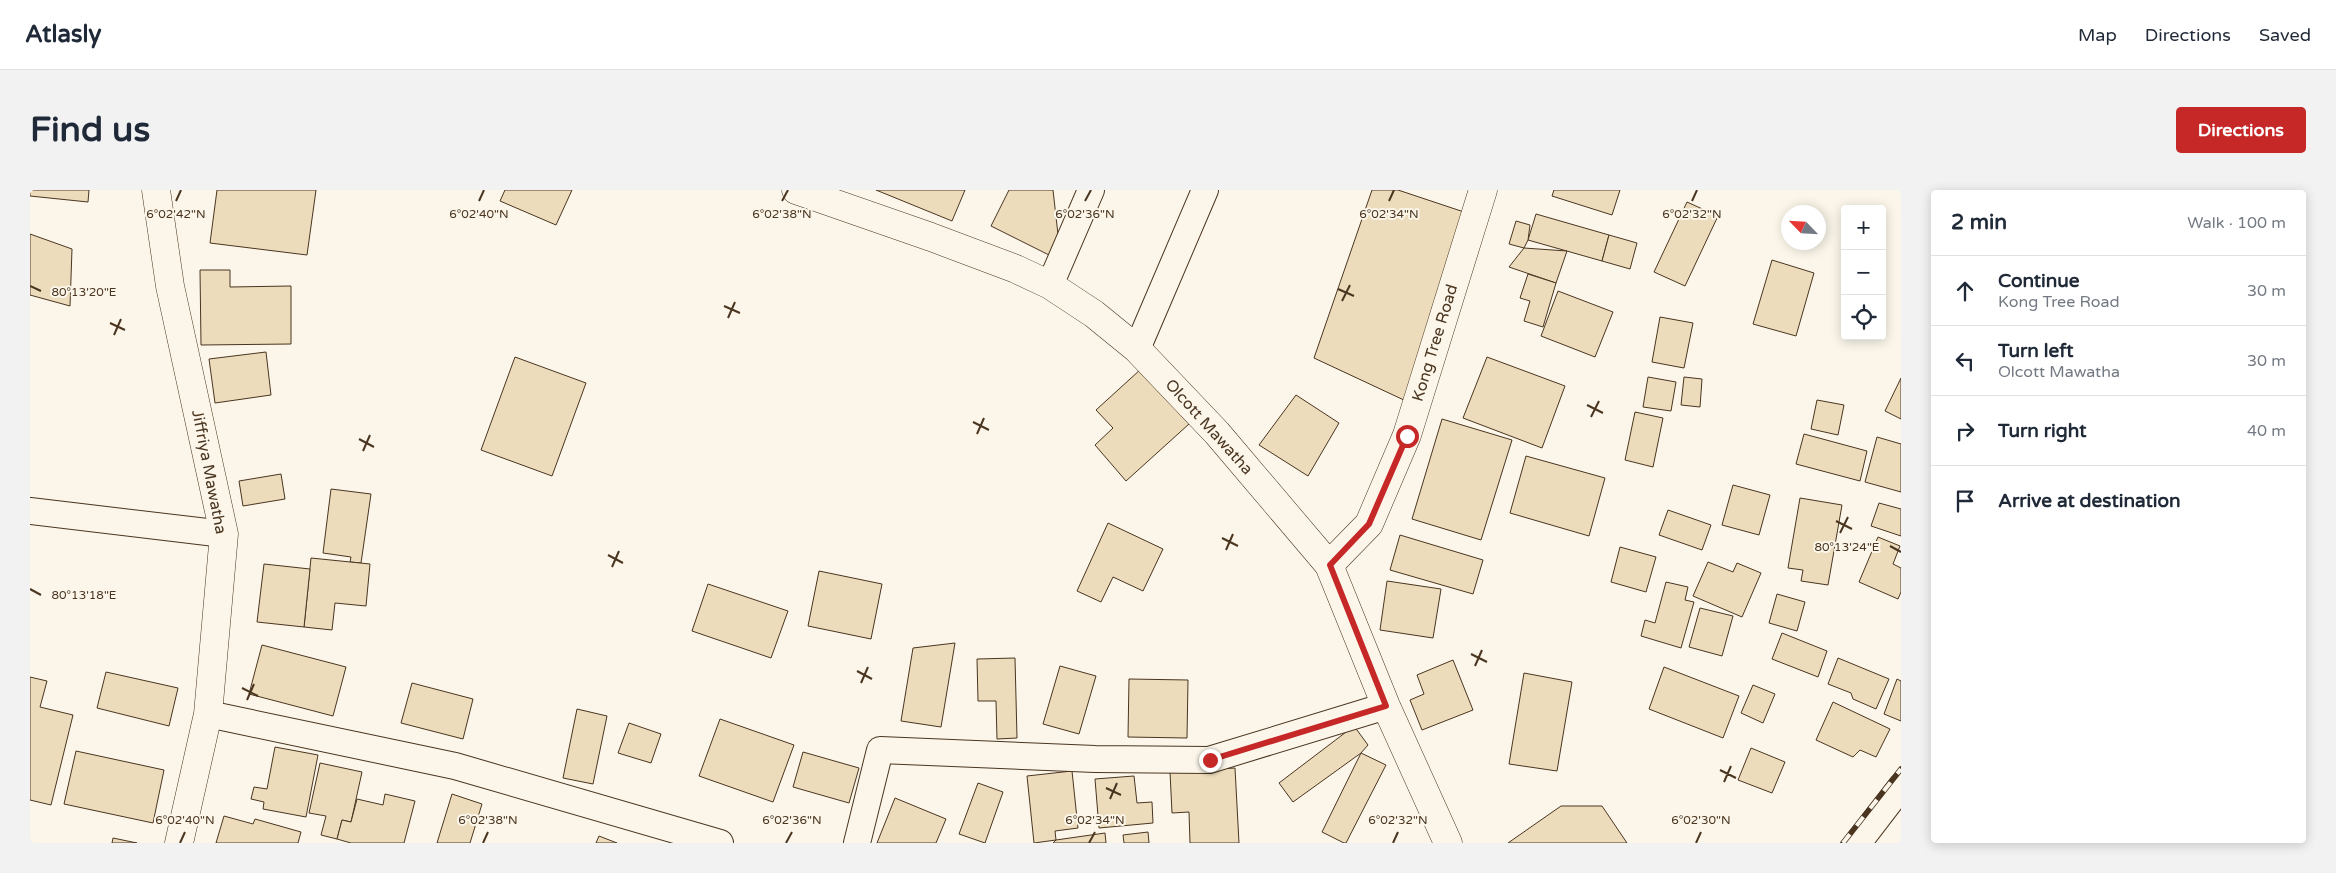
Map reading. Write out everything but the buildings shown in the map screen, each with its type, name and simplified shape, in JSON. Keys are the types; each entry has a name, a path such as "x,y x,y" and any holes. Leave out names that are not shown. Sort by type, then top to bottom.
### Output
{"main road":[{"name":"Jiffriya Mawatha","path":"156,190 170,286 224,534 208,714 179,843"},
{"name":"Olcott Mawatha","path":"796,190 1016,269 1050,285 1094,314 1137,349 1217,433 1330,565 1386,706 1448,843"},
{"name":"Kong Tree Road","path":"1330,565 1369,524 1407,436 1483,190"}],"street":[{"path":"1050,285 1092,190"},
{"path":"1137,349 1205,190"},
{"path":"30,511 224,534"},
{"path":"857,843 880,750 1095,759 1210,760 1386,706"},
{"path":"208,714 455,766 720,843"},
{"path":"1858,843 1901,788"}],"railway":[{"path":"1843,843 1901,769"}],"route":[{"path":"1210,760 1386,706 1330,565 1369,524 1407,436"}]}
